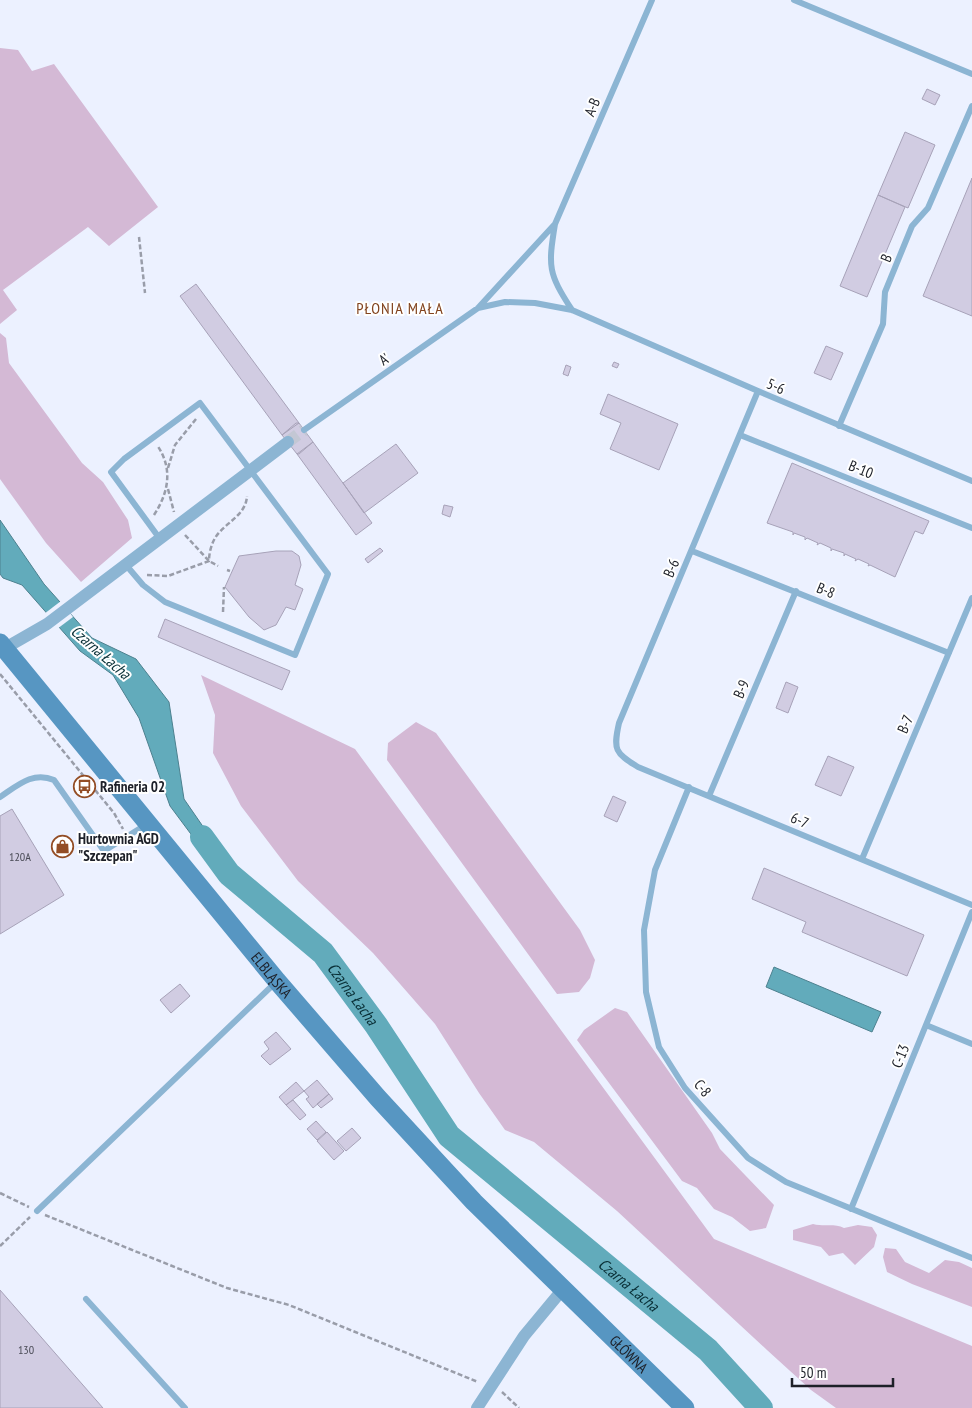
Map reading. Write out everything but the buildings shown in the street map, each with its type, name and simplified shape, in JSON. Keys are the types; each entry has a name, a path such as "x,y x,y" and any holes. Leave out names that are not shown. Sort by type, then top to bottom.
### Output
{"main road":[{"name":"ELBLĄSKA","path":"1,648 149,823 277,981 404,1126 474,1202 568,1294"},
{"name":"GŁÓWNA","path":"568,1294 685,1408"}],"street":[{"path":"1,648 47,624 288,442"},
{"path":"478,1408 524,1336 568,1294"}],"lane":[{"name":"A-B","path":"555,224 652,0"},
{"path":"794,0 972,74"},
{"name":"B","path":"839,426 883,324 885,292 912,226 928,208 972,106"},
{"name":"A'","path":"304,430 478,308 555,224"},
{"path":"555,224 550,258 554,283 572,310"},
{"name":"A'","path":"478,308 505,302 535,303 572,310"},
{"name":"5-6","path":"572,310 758,392 972,481"},
{"name":"B-6","path":"620,756 615,743 619,723 758,392"},
{"path":"126,565 143,585 165,602 295,655 328,574 200,403 124,459 111,472 160,539"},
{"name":"B-10","path":"740,435 972,528"},
{"name":"B-8","path":"692,551 949,653"},
{"name":"B-9","path":"709,796 796,591"},
{"name":"B-7","path":"862,859 972,598"},
{"name":"6-7","path":"620,756 638,768 689,787 972,906"},
{"path":"0,797 34,776 45,776 54,780 104,851 149,823"},
{"name":"C-8","path":"689,787 655,870 644,930 646,992 660,1047 685,1088 748,1158 786,1182 972,1258"},
{"name":"C-13","path":"851,1209 972,912"},
{"path":"37,1211 277,981"},
{"path":"926,1025 972,1044"},
{"path":"86,1299 185,1408"}],"path":[{"path":"139,237 146,293"},
{"path":"167,469 175,445 196,420"},
{"path":"152,438 160,450 167,469 170,504 176,517"},
{"path":"154,515 168,487"},
{"path":"208,562 215,537 242,509 247,502 247,496"},
{"path":"184,534 208,562 218,566"},
{"path":"143,574 168,576 208,562"},
{"path":"223,612 224,586"},
{"path":"0,674 21,697 114,813 127,836"},
{"path":"0,1193 37,1211 226,1288 289,1306 484,1385"},
{"path":"0,1246 37,1211"},
{"path":"499,1390 519,1408"}],"shaded area":[{"path":"0,48 18,50 32,71 54,64 158,207 109,246 88,227 3,290 17,310 0,324"},
{"path":"0,333 6,338 9,363 82,463 103,482 128,520 132,538 81,582 46,543 0,479"},
{"path":"201,675 355,749 714,1239 972,1346 972,1408 836,1408 811,1390 617,1211 534,1142 505,1130 435,1024 373,953 298,881 241,806 213,753 215,715"},
{"path":"416,722 436,733 580,930 595,960 590,978 579,992 557,994 387,760 388,743"},
{"path":"615,1008 627,1012 712,1133 720,1149 774,1205 766,1228 750,1231 732,1217 714,1209 697,1188 682,1181 577,1040 584,1030"},
{"path":"813,1224 844,1228 858,1225 872,1227 877,1235 874,1247 855,1265 843,1253 829,1256 821,1247 793,1240 793,1230"},
{"path":"885,1248 896,1249 905,1262 929,1273 945,1260 959,1262 972,1268 972,1307 912,1284 887,1272 883,1257"}],"water":[{"path":"0,520 44,584 92,638 136,659 169,702 184,799 233,870 205,853 170,806 139,718 113,675 80,651 22,585 3,578 0,574"},
{"path":"774,967 881,1012 872,1032 766,987"}],"pier":[{"path":"61,601 73,617 57,629 44,614"}],"waterway":[{"name":"Czarna Łacha","path":"202,837 229,874 323,953 376,1025 449,1136 708,1350 761,1408"}],"tunnel":[{"path":"288,442 304,430"}],"place":[{"name":"Rafineria 02","path":"84,786"},
{"name":"Hurtownia AGD \"Szczepan\"","path":"62,847"}],"district":[{"name":"PŁONIA MAŁA","path":"400,308"}]}
